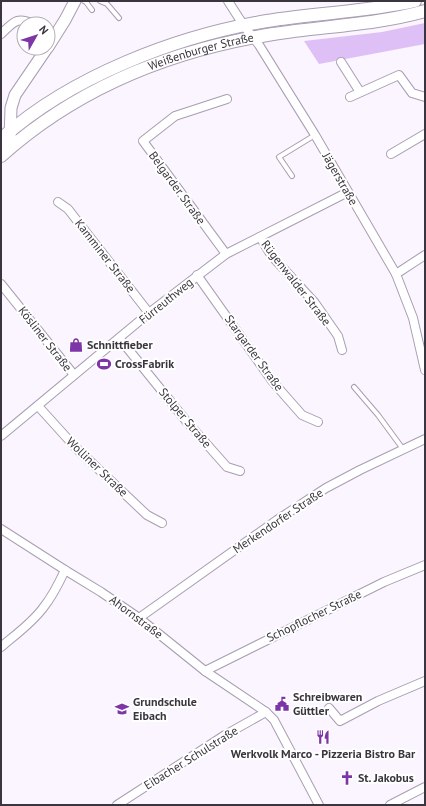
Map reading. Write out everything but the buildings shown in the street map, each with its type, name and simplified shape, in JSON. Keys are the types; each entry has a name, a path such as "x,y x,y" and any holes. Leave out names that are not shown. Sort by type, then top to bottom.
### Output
{"main road":[{"path":"56,27 75,1"},
{"name":"Weißenburger Straße","path":"1,139 28,117 56,98 106,72 145,55 186,41 244,26 290,18 381,8 415,1"},
{"name":"Weißenburger Straße","path":"1,156 30,131 79,98 108,83 183,55 253,38 293,31 382,21 425,11"},
{"path":"1,150 10,140 11,108 15,95 42,56"}],"street":[{"name":"Jägerstraße","path":"228,1 315,135 396,274 413,318 425,370"},
{"path":"1,34 16,21"},
{"path":"341,62 360,92"},
{"path":"350,97 399,75 412,94 423,95"},
{"name":"Belgarder Straße","path":"226,254 142,141 175,116 227,99"},
{"path":"391,154 425,134"},
{"name":"Fürreuthweg","path":"1,436 150,313 226,254 348,192"},
{"name":"Kamminer Straße","path":"58,202 68,209 150,313"},
{"name":"Rügenwalder Straße","path":"260,237 271,255 315,303 338,336 342,350"},
{"path":"396,274 425,254"},
{"name":"Stargarder Straße","path":"197,275 273,382 302,415 318,422"},
{"name":"Kösliner Straße","path":"1,284 74,375"},
{"name":"Stolper Straße","path":"120,338 186,422 226,467 240,471"},
{"name":"Wolliner Straße","path":"38,406 76,448 116,486 147,515 162,523"},
{"name":"Merkendorfer Straße","path":"139,618 277,520 326,488 425,439"},
{"name":"Ahornstraße","path":"1,529 102,592 139,618 205,671 266,712 274,720 318,804"},
{"name":"Schopflocher Straße","path":"205,671 384,582 425,565"},
{"path":"1,647 25,627 43,609 65,570"},
{"path":"329,708 340,721 378,701 425,681"},
{"name":"Eibacher Schulstraße","path":"117,805 224,735 266,712"},
{"path":"390,805 425,787"}],"lane":[{"path":"84,1 92,10"},
{"path":"100,1 107,4 119,18"},
{"path":"292,176 279,157 315,135"},
{"path":"354,387 378,415 403,449"}],"shaded area":[{"path":"425,23 425,44 319,64 304,41 382,32"}],"place":[{"name":"Schnittfieber","path":"76,345"},
{"name":"CrossFabrik","path":"104,364"},
{"name":"Schreibwaren Güttler","path":"282,704"},
{"name":"Grundschule Eibach","path":"122,709"},
{"name":"Werkvolk Marco - Pizzeria Bistro Bar","path":"323,737"},
{"name":"St. Jakobus","path":"347,778"}]}
